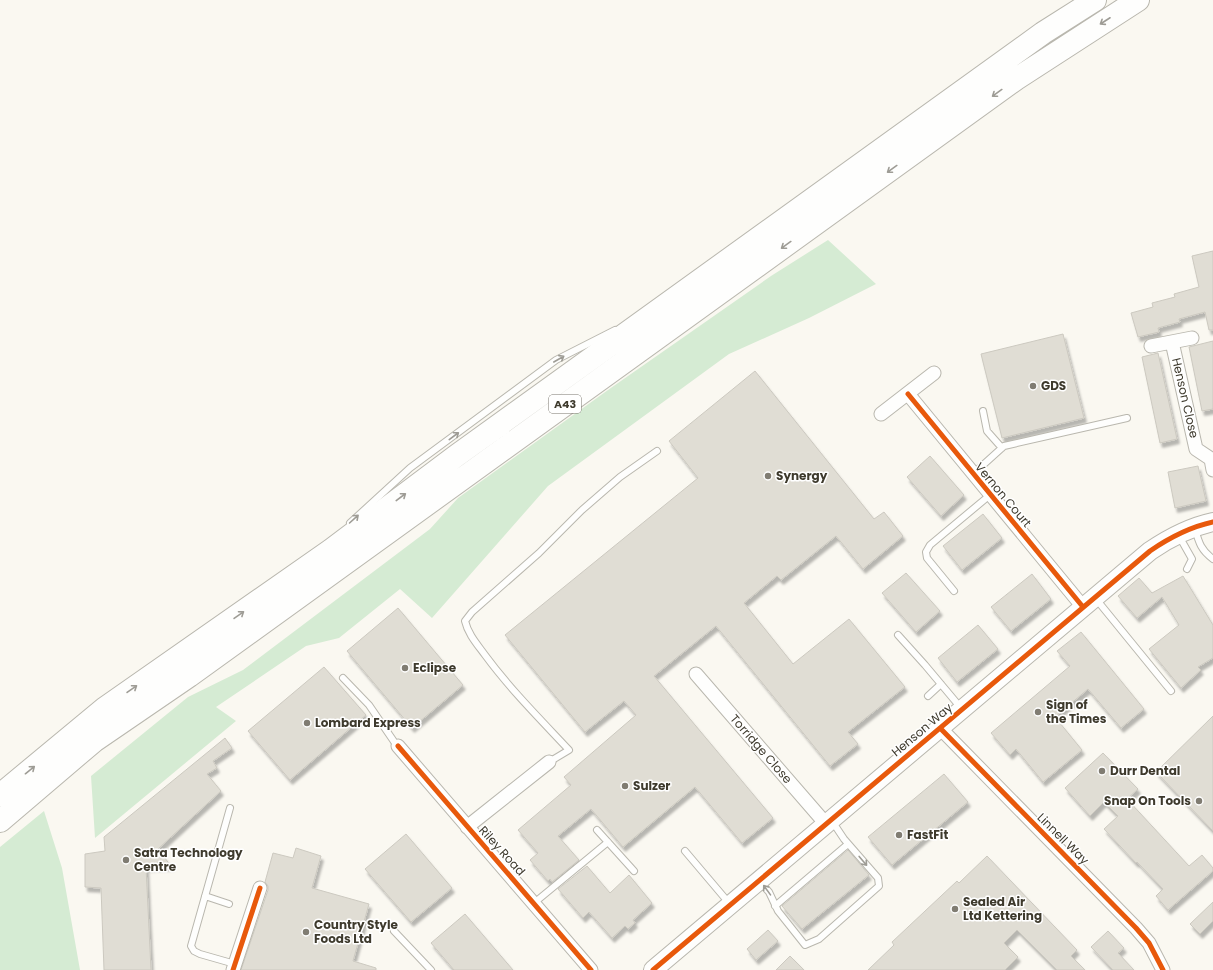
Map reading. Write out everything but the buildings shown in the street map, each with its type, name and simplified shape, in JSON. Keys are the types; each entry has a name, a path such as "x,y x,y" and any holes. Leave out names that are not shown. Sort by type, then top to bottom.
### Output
{"highway":[{"name":"A43","path":"0,794 105,708 331,550 456,456 1043,33 1095,0"},
{"name":"A43","path":"0,821 94,741 189,676 1016,80 1138,0"}],"street":[{"name":"Henson Close","path":"1151,346 1192,338"},
{"name":"Henson Close","path":"1172,342 1196,449 1211,459 1213,470"},
{"path":"881,414 934,373"},
{"name":"Vernon Court","path":"908,394 990,495 1089,602"},
{"name":"Henson Way","path":"653,970 1150,551 1186,531 1213,522"},
{"name":"Torridge Close","path":"696,674 828,822"},
{"name":"Linnell Way","path":"940,728 1136,928 1149,943 1163,970"},
{"name":"Riley Road","path":"398,746 591,970"},
{"path":"467,827 549,762"},
{"path":"234,967 260,888"}],"lane":[{"path":"633,320 674,298"},
{"path":"347,526 410,468 556,360 619,327"},
{"path":"983,412 987,431 1002,448"},
{"path":"973,474 1004,446 1127,418"},
{"path":"549,762 569,750 499,674 470,634 465,621 472,612 539,553 582,510 620,477 657,451"},
{"path":"954,591 927,558 926,552 930,544 990,495"},
{"path":"1186,531 1204,552 1213,559"},
{"path":"1186,531 1192,559 1187,569"},
{"path":"284,583 324,546"},
{"path":"1089,602 1171,691"},
{"path":"898,635 962,710"},
{"path":"343,678 369,705 398,746"},
{"path":"928,696 941,684"},
{"path":"230,808 191,946 194,952 234,967"},
{"path":"759,880 769,892 778,911 805,945 819,939 879,886 878,878 828,822"},
{"path":"597,830 634,871"},
{"path":"534,903 608,842"},
{"path":"775,906 848,844"},
{"path":"685,851 730,904"},
{"path":"205,896 229,904"},
{"path":"394,930 431,970"}],"green space":[{"path":"828,240 876,284 809,318 729,354 548,486 432,618 400,589 339,638 306,646 216,707 236,721 95,838 91,776 188,697 243,670 430,529 458,498 608,390 771,276"},
{"path":"44,811 62,868 80,970 0,970 0,847"}],"cycle path":[{"path":"908,394 1083,607"},
{"path":"653,970 1150,551 1180,534 1213,522"},
{"path":"940,728 1136,928 1149,943 1163,970"},
{"path":"398,746 591,970"},
{"path":"233,970 260,888"}],"place":[{"name":"GDS","path":"1033,386"},
{"name":"Synergy","path":"768,476"},
{"name":"Eclipse","path":"405,668"},
{"name":"Sign of the Times","path":"1038,712"},
{"name":"Lombard Express","path":"307,723"},
{"name":"Durr Dental","path":"1102,771"},
{"name":"Sulzer","path":"625,786"},
{"name":"Snap On Tools","path":"1199,801"},
{"name":"FastFit","path":"899,835"},
{"name":"Satra Technology Centre","path":"126,860"},
{"name":"Sealed Air Ltd Kettering","path":"955,909"},
{"name":"Country Style Foods Ltd","path":"306,932"}]}
